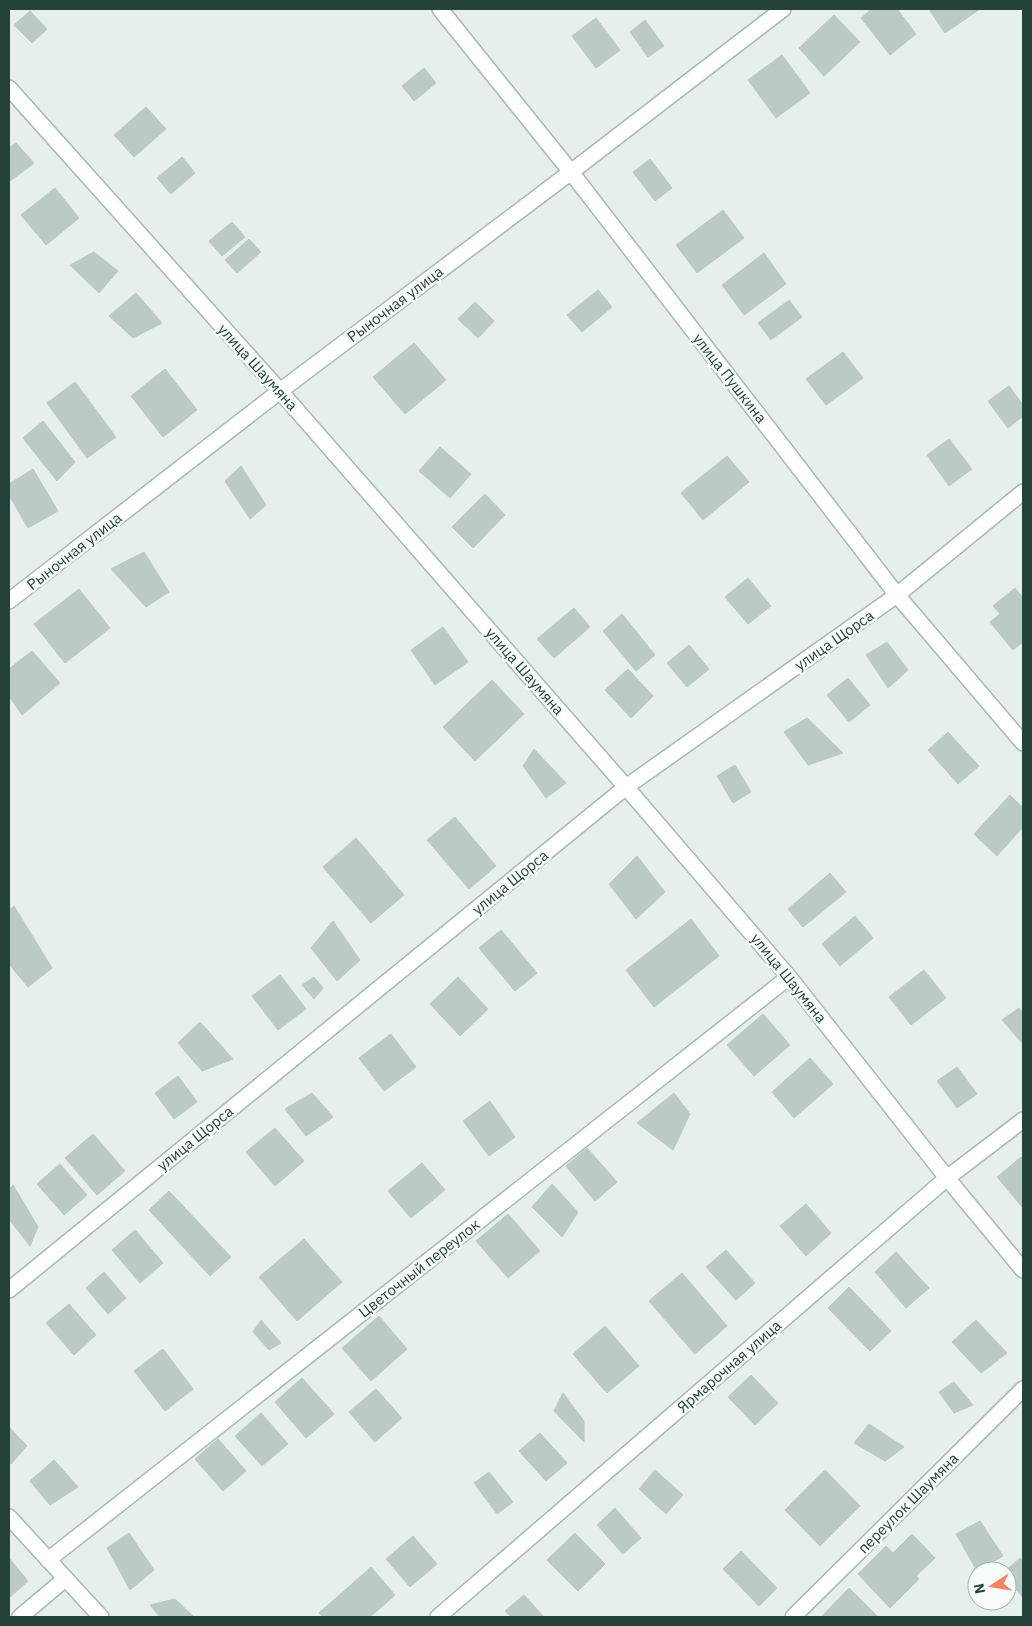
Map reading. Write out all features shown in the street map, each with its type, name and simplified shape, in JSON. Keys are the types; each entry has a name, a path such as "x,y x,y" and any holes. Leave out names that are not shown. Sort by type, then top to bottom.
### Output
{"street":[{"name":"улица Пушкина","path":"440,9 571,172 897,595 1023,743"},
{"name":"Рыночная улица","path":"9,601 280,391 571,172 783,9"},
{"name":"улица Шаумяна","path":"9,88 280,391 790,977 947,1178 1023,1270"},
{"name":"улица Щорса","path":"9,1290 626,787 897,595 1023,492"},
{"name":"Цветочный переулок","path":"48,1560 790,977"},
{"name":"Ярмарочная улица","path":"438,1617 947,1178 1023,1120"},
{"name":"переулок Шаумяна","path":"793,1617 1023,1389"},
{"path":"9,1517 101,1617"},
{"path":"20,1617 66,1579"}],"building":[{"path":"872,9 897,9 916,34 890,55 861,18"},
{"path":"933,9 980,9 945,33 930,11"},
{"path":"30,11 47,29 32,43 14,25"},
{"path":"834,15 860,42 824,76 799,48"},
{"path":"596,18 620,50 596,68 572,36"},
{"path":"645,20 664,46 648,57 630,32"},
{"path":"782,55 810,93 776,118 748,80"},
{"path":"424,68 436,83 414,101 402,86"},
{"path":"146,107 166,129 134,157 114,135"},
{"path":"16,143 34,163 9,182 9,148"},
{"path":"182,157 195,173 171,194 157,178"},
{"path":"650,159 672,188 655,201 633,172"},
{"path":"55,188 79,218 46,245 21,215"},
{"path":"723,210 744,238 697,273 676,245"},
{"path":"232,222 245,237 222,256 209,241"},
{"path":"249,239 261,252 237,273 225,260"},
{"path":"94,252 118,271 99,293 70,265"},
{"path":"764,253 786,284 744,315 722,285"},
{"path":"598,290 612,307 582,332 567,315"},
{"path":"136,293 162,323 133,338 109,316"},
{"path":"789,300 802,317 771,340 758,323"},
{"path":"475,302 494,321 478,338 458,319"},
{"path":"414,343 446,380 405,414 373,377"},
{"path":"843,352 863,378 826,405 806,379"},
{"path":"165,369 197,410 163,437 131,396"},
{"path":"75,382 116,437 87,458 47,403"},
{"path":"1009,386 1023,405 1023,416 1008,428 988,401"},
{"path":"43,421 75,462 57,481 23,438"},
{"path":"949,439 972,469 949,486 927,455"},
{"path":"440,447 471,474 450,498 419,471"},
{"path":"727,456 749,482 703,520 681,493"},
{"path":"241,466 266,505 250,519 225,481"},
{"path":"33,469 58,511 28,528 9,495 9,484"},
{"path":"485,494 505,515 473,548 452,527"},
{"path":"144,552 169,592 146,607 111,569"},
{"path":"748,578 771,606 748,624 725,597"},
{"path":"1015,588 1023,598 1023,642 1013,650 990,622 1000,614 993,606"},
{"path":"79,589 110,628 65,663 34,624"},
{"path":"574,608 590,627 554,658 537,639"},
{"path":"622,614 655,655 636,671 603,631"},
{"path":"443,627 468,662 435,685 411,650"},
{"path":"887,642 908,670 888,688 866,655"},
{"path":"689,645 709,669 687,687 667,663"},
{"path":"32,651 60,683 22,715 9,696 9,669"},
{"path":"628,669 653,696 631,718 605,690"},
{"path":"848,678 870,705 849,722 827,695"},
{"path":"492,680 524,714 475,761 443,727"},
{"path":"807,718 843,753 808,765 784,732"},
{"path":"948,732 979,766 958,784 928,750"},
{"path":"534,749 566,783 546,798 523,766"},
{"path":"735,765 751,792 733,803 717,776"},
{"path":"1010,795 1023,808 1023,827 997,856 974,834"},
{"path":"455,817 496,866 469,889 427,840"},
{"path":"356,838 404,895 371,923 323,867"},
{"path":"637,856 665,892 636,919 609,884"},
{"path":"830,873 846,892 803,927 788,909"},
{"path":"14,906 52,968 28,987 9,964 9,910"},
{"path":"855,916 873,938 840,966 822,944"},
{"path":"691,919 719,956 654,1007 626,970"},
{"path":"333,921 360,960 337,981 311,948"},
{"path":"501,930 537,973 515,991 479,948"},
{"path":"924,970 946,998 911,1025 889,997"},
{"path":"280,975 306,1009 278,1030 252,996"},
{"path":"314,977 323,988 314,999 302,985"},
{"path":"458,977 488,1009 460,1036 430,1004"},
{"path":"1019,1008 1023,1013 1023,1044 1002,1020"},
{"path":"763,1014 790,1045 754,1076 727,1045"},
{"path":"200,1022 233,1059 202,1071 178,1043"},
{"path":"391,1034 416,1067 384,1091 359,1058"},
{"path":"810,1058 833,1084 794,1118 772,1092"},
{"path":"957,1067 977,1094 957,1108 937,1081"},
{"path":"178,1076 197,1102 174,1119 155,1093"},
{"path":"312,1093 333,1117 306,1136 285,1109"},
{"path":"674,1093 690,1114 673,1150 637,1123"},
{"path":"490,1101 515,1137 489,1156 463,1121"},
{"path":"275,1128 304,1161 275,1186 246,1152"},
{"path":"93,1134 125,1171 97,1195 65,1158"},
{"path":"587,1148 617,1182 595,1201 566,1166"},
{"path":"1021,1157 1023,1159 1023,1208 997,1177"},
{"path":"422,1163 445,1190 411,1218 388,1191"},
{"path":"60,1164 87,1195 64,1215 37,1184"},
{"path":"552,1184 578,1212 562,1237 532,1207"},
{"path":"13,1185 38,1227 30,1246 9,1219 9,1189"},
{"path":"169,1191 231,1257 210,1276 149,1210"},
{"path":"806,1204 831,1233 806,1256 780,1226"},
{"path":"508,1214 540,1251 508,1278 476,1241"},
{"path":"135,1230 163,1263 140,1283 112,1250"},
{"path":"304,1239 342,1282 297,1321 259,1277"},
{"path":"726,1250 755,1283 736,1300 706,1267"},
{"path":"896,1252 929,1288 906,1308 875,1272"},
{"path":"104,1272 126,1298 108,1314 86,1288"},
{"path":"682,1273 727,1326 695,1354 649,1301"},
{"path":"849,1287 891,1331 870,1351 828,1308"},
{"path":"69,1304 96,1335 74,1355 46,1323"},
{"path":"379,1316 407,1349 371,1381 342,1348"},
{"path":"261,1320 281,1343 269,1350 253,1332"},
{"path":"976,1320 1007,1353 981,1373 952,1342"},
{"path":"605,1326 639,1366 607,1393 573,1354"},
{"path":"163,1349 193,1389 165,1411 134,1371"},
{"path":"751,1375 778,1403 755,1425 728,1397"},
{"path":"302,1378 334,1414 306,1438 275,1402"},
{"path":"954,1382 973,1405 954,1413 939,1392"},
{"path":"376,1389 402,1418 375,1442 349,1412"},
{"path":"563,1393 584,1421 584,1442 554,1411"},
{"path":"261,1413 288,1444 262,1466 235,1436"},
{"path":"869,1424 904,1447 885,1461 854,1443"},
{"path":"9,1427 27,1446 11,1464 9,1461"},
{"path":"540,1433 567,1463 546,1481 519,1451"},
{"path":"218,1439 246,1471 223,1491 195,1459"},
{"path":"54,1460 78,1487 50,1505 30,1481"},
{"path":"655,1470 683,1495 666,1514 639,1489"},
{"path":"825,1470 860,1506 820,1546 785,1510"},
{"path":"489,1472 513,1502 497,1514 474,1483"},
{"path":"615,1508 641,1538 623,1554 597,1525"},
{"path":"980,1521 1003,1556 994,1561 971,1561 956,1534"},
{"path":"129,1533 154,1570 130,1590 107,1548"},
{"path":"575,1533 605,1564 578,1591 547,1560"},
{"path":"912,1534 935,1558 916,1576 919,1579 890,1608 858,1574 886,1546 893,1553"},
{"path":"413,1536 437,1564 410,1587 386,1559"},
{"path":"741,1551 777,1588 759,1606 723,1569"},
{"path":"9,1558 28,1581 9,1598"},
{"path":"1020,1558 1023,1561 1023,1597 1017,1590 1017,1561"},
{"path":"371,1567 395,1595 370,1617 323,1617 319,1613"},
{"path":"849,1588 878,1617 822,1616"},
{"path":"524,1595 544,1617 511,1617 505,1611"},
{"path":"175,1599 194,1617 160,1617 150,1605"}]}
